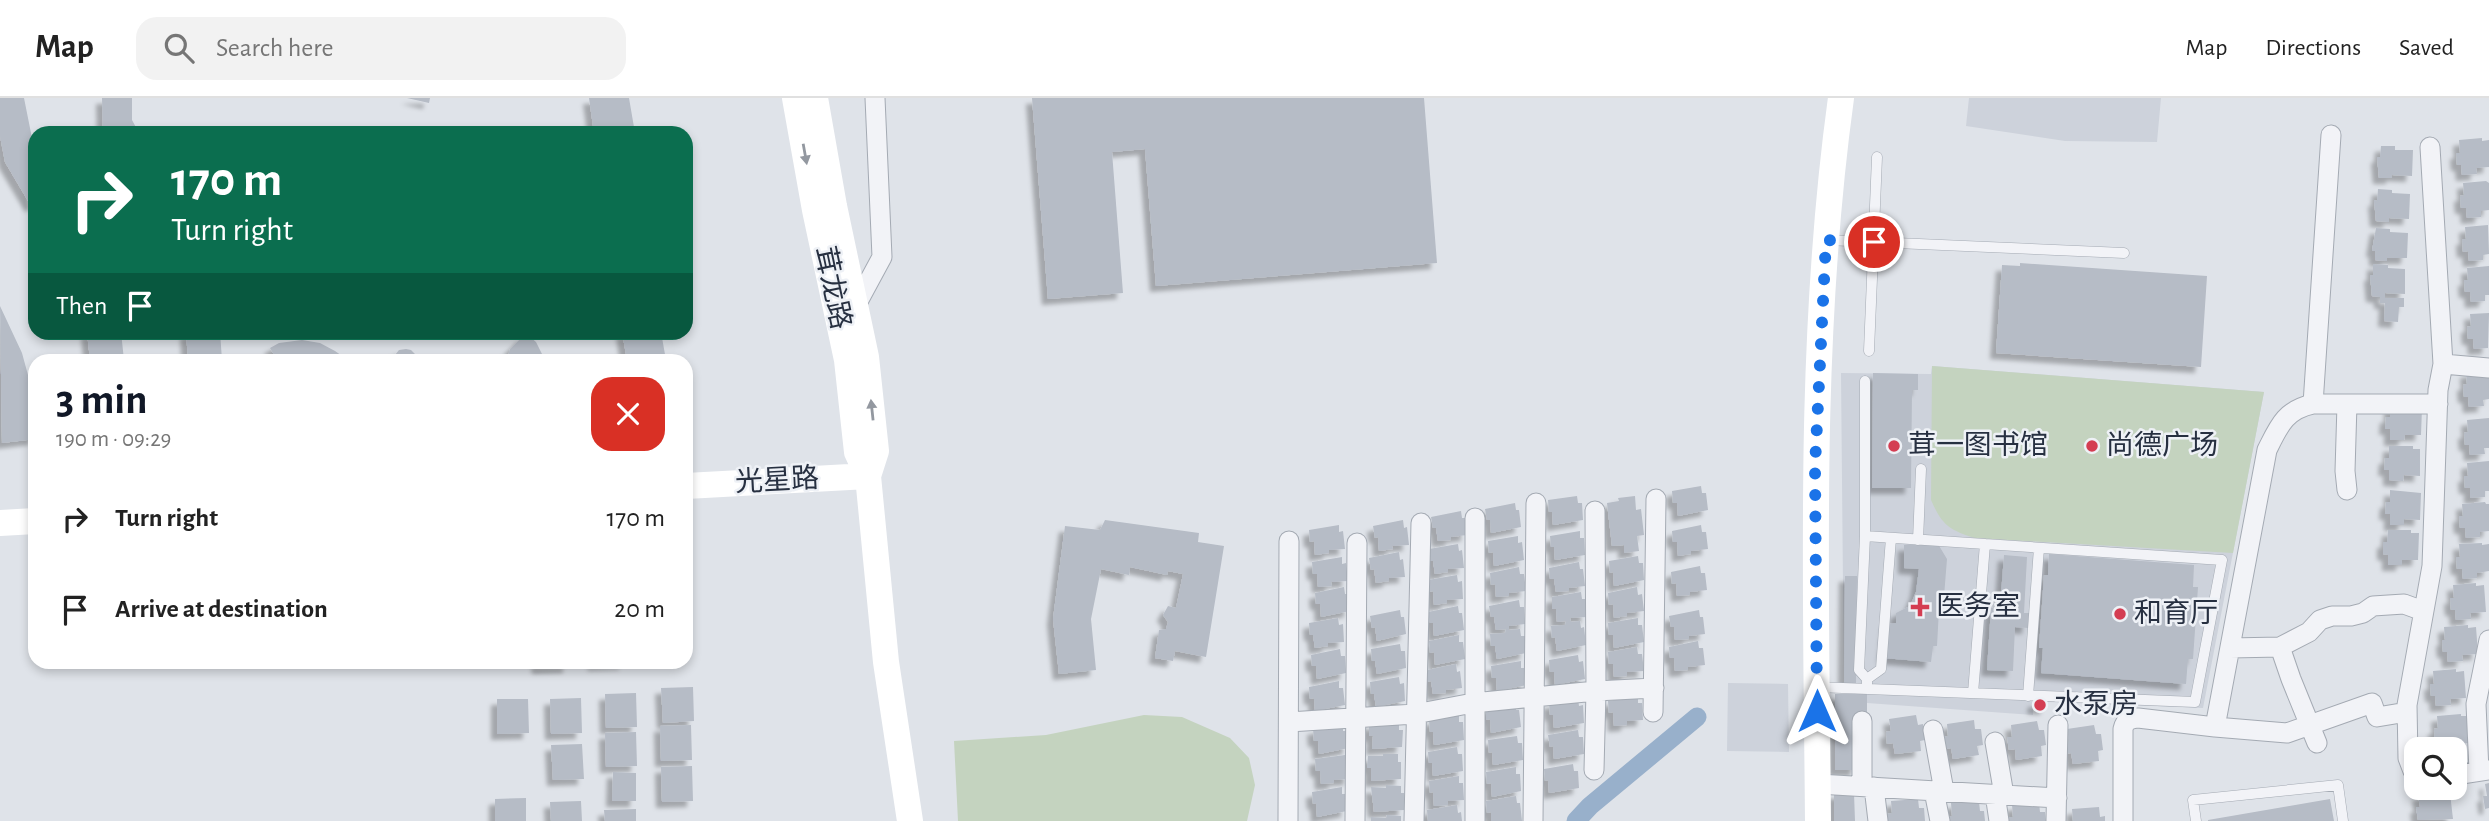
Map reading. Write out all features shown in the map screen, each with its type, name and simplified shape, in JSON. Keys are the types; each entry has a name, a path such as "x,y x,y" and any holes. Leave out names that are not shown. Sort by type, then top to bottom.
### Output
{"main road":[{"name":"茸龙路","path":"795,98 824,208 855,307 866,357 876,451 868,477"},
{"name":"茸龙路","path":"815,98 824,208 847,360 857,452 868,477 886,662 910,821"},
{"path":"1818,821 1815,466 1829,183 1841,98"},
{"name":"光星路","path":"693,486 868,477"},
{"path":"0,523 28,521"}],"street":[{"path":"855,307 882,257 875,98"},
{"path":"2313,404 2331,135"},
{"path":"2408,737 2407,712 2432,566 2442,364 2430,148"},
{"path":"2442,364 2489,368"},
{"path":"2215,727 2267,450 2287,416 2298,407 2313,404 2438,404"},
{"path":"2347,404 2347,490"},
{"path":"1653,712 1656,499"},
{"path":"1533,821 1536,503"},
{"path":"1594,770 1595,511"},
{"path":"1475,518 1475,821"},
{"path":"1414,821 1421,523"},
{"path":"1288,821 1289,541"},
{"path":"1355,821 1357,543"},
{"path":"2230,648 2280,647 2309,632 2320,620 2363,613 2373,606 2404,604 2423,611"},
{"path":"2484,770 2476,704 2489,639"},
{"path":"2280,647 2314,734"},
{"path":"1289,722 1415,715 1474,703 1654,688"},
{"path":"2123,821 2123,729 2124,723 2130,719 2314,734 2372,703 2377,717 2407,712"},
{"path":"1863,721 1868,787 1878,821"},
{"path":"2056,821 2058,725"},
{"path":"1933,730 1940,821"},
{"path":"1995,742 2000,795 1999,821"},
{"path":"1818,783 2057,798"}],"lane":[{"path":"1869,351 1877,157"},
{"path":"1826,240 2124,253"},
{"path":"1864,381 1865,536 1859,670 1867,684"},
{"path":"1917,540 1921,469"},
{"path":"1817,687 1867,684 1973,693 2196,702 2222,560 1865,536"},
{"path":"1867,684 1881,669 1891,538"},
{"path":"1973,693 1985,544"},
{"path":"2028,696 2039,548"},
{"path":"2196,821 2193,800 2338,785 2343,821"}],"shaded area":[{"path":"1969,98 2161,98 2157,142 2065,141 1966,126"},
{"path":"1932,366 2264,392 2203,708 2047,702 2046,709 2033,708 2033,715 1867,703 1867,694 1844,693 1841,373 1931,374"},
{"path":"1728,683 1788,684 1789,752 1727,751"}],"green space":[{"name":"尚德广场","path":"1932,366 2264,392 2233,553 1975,538 1953,529 1943,521 1931,500"},
{"path":"1144,715 1182,717 1230,738 1249,758 1255,785 1247,821 958,821 954,741 1046,735"}],"building":[{"path":"0,98 24,98 30,126 28,201 5,162 0,136"},
{"path":"102,98 132,98 132,120 135,126 103,126"},
{"path":"407,98 430,98 429,103"},
{"path":"589,98 629,98 634,126 593,126"},
{"path":"1032,98 1424,98 1437,263 1156,286 1145,149 1112,152 1123,293 1048,299"},
{"path":"2482,138 2482,141 2489,140 2489,167 2476,168 2477,174 2462,175 2461,165 2457,165 2459,140"},
{"path":"2381,146 2395,146 2395,150 2413,150 2412,176 2392,175 2392,178 2379,178 2377,157 2380,157"},
{"path":"2463,183 2489,183 2489,210 2481,211 2481,217 2467,218 2466,208 2461,208"},
{"path":"2378,189 2410,194 2409,219 2389,218 2389,222 2376,221 2374,200 2377,201"},
{"path":"2488,225 2489,254 2483,255 2483,260 2469,261 2468,251 2463,252 2465,227"},
{"path":"2376,228 2408,233 2407,258 2375,260 2375,251 2372,251"},
{"path":"2020,263 2207,276 2201,367 1996,353 2002,265 2020,266"},
{"path":"2373,264 2405,269 2405,294 2385,293 2385,298 2404,298 2404,307 2399,307 2398,322 2384,321 2385,303 2380,303 2380,297 2372,296 2370,275 2373,275"},
{"path":"2489,266 2489,295 2485,295 2485,301 2471,302 2470,292 2465,292 2467,268"},
{"path":"0,306 22,353 28,375 28,440 2,443"},
{"path":"2489,313 2488,348 2474,349 2473,339 2468,339 2470,314"},
{"path":"88,340 122,340 123,354 89,354"},
{"path":"187,340 221,340 222,354 188,354"},
{"path":"302,340 320,343 339,354 274,354 270,348 279,343"},
{"path":"519,340 534,340 542,354 509,354"},
{"path":"623,340 662,340 665,354 626,354"},
{"path":"399,350 411,350 415,354 396,354"},
{"path":"2489,370 2489,399 2483,400 2484,406 2469,407 2468,397 2464,397 2466,372"},
{"path":"1873,373 1918,374 1918,390 1912,390 1911,488 1872,488"},
{"path":"2390,405 2422,408 2421,435 2405,435 2404,440 2390,440 2390,429 2385,429 2386,417 2390,417"},
{"path":"2489,418 2489,448 2484,448 2485,454 2470,455 2469,445 2465,445 2467,420"},
{"path":"2389,446 2413,446 2413,449 2420,449 2420,476 2404,475 2403,481 2389,480 2389,470 2384,470 2385,458 2389,458"},
{"path":"2489,461 2489,491 2485,491 2485,497 2470,498 2470,488 2465,488 2467,463"},
{"path":"1701,486 1702,493 1706,493 1708,510 1678,516 1672,491"},
{"path":"2390,490 2421,493 2420,520 2404,519 2404,525 2390,525 2390,514 2385,514 2386,502 2390,502"},
{"path":"1577,496 1578,503 1582,503 1583,520 1553,525 1548,500"},
{"path":"1635,496 1636,510 1641,509 1644,535 1637,536 1639,551 1624,553 1624,545 1612,546 1607,503 1619,501 1618,498"},
{"path":"1515,503 1516,510 1519,510 1521,527 1491,533 1490,520 1487,520 1485,509"},
{"path":"2462,504 2489,504 2489,531 2480,532 2480,537 2466,538 2465,528 2460,528"},
{"path":"1461,511 1462,518 1466,518 1467,535 1438,541 1431,517"},
{"path":"1105,520 1199,533 1198,542 1224,546 1206,657 1175,651 1173,661 1155,658 1159,630 1166,629 1168,622 1163,615 1168,606 1176,608 1183,574 1168,571 1167,575 1130,567 1129,575 1101,569 1091,619 1096,670 1059,674 1053,619 1065,526 1100,530"},
{"path":"1403,520 1404,528 1407,527 1409,545 1392,546 1393,549 1379,551 1378,537 1375,538 1373,526"},
{"path":"1339,525 1339,532 1343,531 1345,549 1329,550 1329,553 1315,555 1314,541 1310,542 1309,530"},
{"path":"1701,525 1702,532 1706,532 1708,549 1678,556 1677,542 1673,542 1672,531"},
{"path":"2388,530 2411,530 2411,533 2419,533 2418,560 2402,560 2402,565 2388,565 2388,555 2383,554 2383,542 2387,542"},
{"path":"1580,531 1580,538 1584,538 1585,555 1555,560 1550,536"},
{"path":"1518,536 1518,543 1522,542 1524,560 1494,566 1493,552 1489,553 1488,541"},
{"path":"1458,544 1459,551 1462,550 1464,568 1448,569 1448,572 1435,574 1429,549"},
{"path":"1938,544 1947,559 1943,609 1939,609 1937,646 1933,646 1931,662 1883,658 1887,624 1896,623 1896,613 1910,606 1916,592 1919,569 1904,568 1904,545"},
{"path":"2459,544 2489,544 2489,571 2477,573 2477,578 2463,579 2462,569 2457,569"},
{"path":"1399,552 1400,560 1403,559 1405,577 1389,578 1389,581 1376,583 1369,558"},
{"path":"2049,554 2194,565 2193,587 2198,587 2193,659 2188,659 2186,684 2041,673 2043,648 2039,648 2044,575 2048,575"},
{"path":"2004,555 2027,557 2024,613 2029,613 2028,628 2015,627 2013,671 1987,670 1991,608 2000,608"},
{"path":"1638,556 1639,563 1643,563 1644,580 1614,586 1609,561"},
{"path":"1342,557 1342,564 1346,563 1348,581 1331,582 1332,586 1318,587 1312,562"},
{"path":"1579,562 1580,569 1583,569 1585,586 1556,592 1554,579 1550,579 1549,568"},
{"path":"1700,566 1701,573 1705,573 1707,590 1677,596 1676,583 1672,584 1671,572"},
{"path":"1519,567 1520,574 1524,574 1526,591 1496,597 1495,584 1491,585 1490,573"},
{"path":"1457,575 1458,582 1462,581 1463,599 1447,600 1447,603 1434,605 1433,591 1429,592 1428,580"},
{"path":"1845,576 1857,576 1856,685 1844,685"},
{"path":"2476,583 2476,586 2484,585 2486,612 2470,613 2471,619 2456,620 2455,610 2451,610 2453,585"},
{"path":"1344,587 1345,594 1349,594 1350,611 1321,617 1320,604 1316,604 1315,593"},
{"path":"1637,587 1638,595 1642,594 1644,611 1614,618 1613,604 1609,605 1608,593"},
{"path":"1581,592 1582,599 1586,599 1587,617 1570,618 1571,622 1580,621 1581,628 1584,627 1586,645 1557,651 1551,626 1565,625 1566,621 1557,622 1556,609 1552,609 1552,597"},
{"path":"1519,600 1520,607 1524,607 1525,624 1509,626 1509,630 1520,629 1521,636 1525,636 1526,653 1497,659 1495,646 1491,646 1490,634 1505,633 1506,629 1496,630 1489,606"},
{"path":"1458,606 1459,613 1462,613 1464,630 1434,636 1433,623 1430,623 1428,612"},
{"path":"1400,610 1401,617 1404,617 1406,634 1377,641 1370,616"},
{"path":"1699,610 1700,617 1703,617 1705,634 1675,640 1674,627 1671,627 1669,616"},
{"path":"1338,618 1339,625 1343,624 1344,642 1328,643 1328,646 1315,648 1309,623"},
{"path":"1638,618 1638,625 1642,625 1644,642 1614,648 1608,623"},
{"path":"2468,625 2468,628 2476,627 2478,654 2462,655 2463,661 2448,662 2447,652 2443,652 2444,627"},
{"path":"1459,635 1459,642 1463,642 1465,659 1435,665 1434,652 1430,653 1429,641"},
{"path":"1698,641 1699,648 1703,648 1705,665 1675,671 1674,658 1670,658 1669,647"},
{"path":"1400,644 1401,651 1405,651 1406,668 1377,674 1371,649"},
{"path":"1637,647 1638,654 1642,654 1644,671 1627,672 1627,676 1614,677 1608,652"},
{"path":"1340,649 1341,656 1345,656 1346,673 1317,679 1316,666 1312,666 1311,655"},
{"path":"1578,655 1579,662 1583,661 1585,679 1555,685 1549,660"},
{"path":"1521,661 1521,668 1525,668 1527,685 1497,691 1491,666"},
{"path":"1456,664 1457,672 1460,671 1462,688 1433,694 1427,670"},
{"path":"2456,669 2456,672 2464,671 2466,698 2450,699 2451,705 2436,706 2435,696 2431,696 2433,671"},
{"path":"1399,677 1400,684 1404,683 1405,701 1376,707 1370,682"},
{"path":"1339,681 1339,688 1343,688 1345,705 1315,711 1314,698 1310,699 1309,687"},
{"path":"693,687 694,721 663,723 661,688"},
{"path":"636,693 637,727 606,728 605,694"},
{"path":"1835,694 1867,694 1867,717 1856,770 1835,770"},
{"path":"1638,696 1638,703 1642,703 1643,720 1627,721 1627,725 1614,726 1613,712 1609,713 1608,701"},
{"path":"581,698 582,733 551,734 550,699"},
{"path":"497,699 528,699 529,733 497,734"},
{"path":"1578,699 1579,706 1583,705 1584,723 1554,728 1549,703"},
{"name":"水泵房","path":"2034,701 2047,702 2046,709 2033,708"},
{"path":"1515,703 1516,710 1519,710 1521,727 1491,733 1490,719 1486,720 1486,708"},
{"path":"1459,715 1459,722 1463,722 1464,740 1434,745 1429,720"},
{"path":"1916,715 1918,725 1923,724 1925,740 1920,741 1921,751 1895,754 1893,743 1887,744 1886,732 1891,731 1889,719"},
{"path":"2437,716 2469,716 2471,743 2467,743 2467,737 2435,737 2434,729 2438,728"},
{"path":"1974,720 1975,729 1981,729 1983,745 1977,746 1979,755 1953,759 1951,748 1945,749 1947,724"},
{"path":"2037,721 2039,730 2044,730 2046,745 2041,746 2042,756 2016,760 2015,749 2009,750 2007,737 2012,737 2011,725"},
{"path":"1399,722 1399,730 1403,730 1402,747 1372,749 1373,736 1369,736 1369,724"},
{"path":"1343,724 1343,731 1347,731 1349,748 1319,754 1313,729"},
{"path":"691,725 692,760 661,761 660,726"},
{"path":"2094,725 2096,734 2101,734 2103,750 2098,751 2099,761 2073,764 2071,753 2065,754 2064,742 2069,741 2067,729"},
{"path":"1578,730 1579,737 1583,737 1584,754 1554,759 1553,746 1550,747 1548,735"},
{"path":"636,732 637,766 606,767 605,733"},
{"path":"1517,736 1518,743 1522,743 1523,760 1493,765 1488,740"},
{"path":"582,744 584,779 553,780 551,745"},
{"path":"1457,747 1458,754 1462,754 1463,771 1433,776 1428,752"},
{"path":"1398,754 1401,779 1371,781 1371,768 1367,768 1368,756"},
{"path":"1345,755 1346,762 1349,761 1350,779 1321,784 1315,759"},
{"path":"1573,764 1574,771 1578,771 1579,788 1549,793 1544,769"},
{"path":"692,766 693,801 662,802 661,767"},
{"path":"1516,767 1516,774 1520,774 1521,791 1492,797 1491,783 1487,784 1486,772"},
{"path":"613,772 636,773 636,801 612,801"},
{"path":"1459,776 1459,783 1463,783 1464,800 1448,801 1448,805 1434,806 1429,781"},
{"path":"2489,783 2489,808 2485,809 2483,796 2487,796 2485,784"},
{"path":"1386,785 1401,786 1401,793 1404,793 1404,810 1374,812 1371,787 1386,788"},
{"path":"1342,787 1342,794 1346,794 1347,811 1317,817 1312,792"},
{"path":"1834,793 1854,793 1855,821 1834,821"},
{"path":"1516,796 1517,803 1520,803 1522,821 1491,821 1491,812 1487,813 1486,801"},
{"path":"526,798 526,821 495,821 495,799"},
{"path":"1918,799 1919,808 1924,808 1925,821 1888,821 1887,814 1892,813 1891,801"},
{"path":"2330,799 2334,821 2208,821 2208,820"},
{"path":"2419,800 2451,800 2453,819 2418,820 2416,807 2420,807"},
{"path":"581,801 582,821 551,821 550,802"},
{"path":"1979,802 1985,821 1948,821 1947,816 1952,816 1951,803"},
{"path":"2039,803 2040,812 2045,812 2046,821 2008,821 2008,817 2013,817 2012,805"},
{"path":"1457,805 1462,821 1428,821 1427,810"},
{"path":"2099,807 2100,817 2105,816 2105,821 2073,821 2072,809"},
{"path":"636,809 636,821 605,821 604,810"},
{"path":"1387,815 1401,816 1401,821 1371,821 1371,817 1386,818"}],"waterway":[{"path":"1576,821 1590,806 1697,717"}],"place":[{"name":"茸一图书馆","path":"1894,446"},
{"name":"尚德广场","path":"2092,446"},
{"name":"医务室","path":"1920,607"},
{"name":"和育厅","path":"2120,614"},
{"name":"水泵房","path":"2040,705"}],"route":[{"path":"1817,711 1815,466 1826,240 1874,242"}]}
